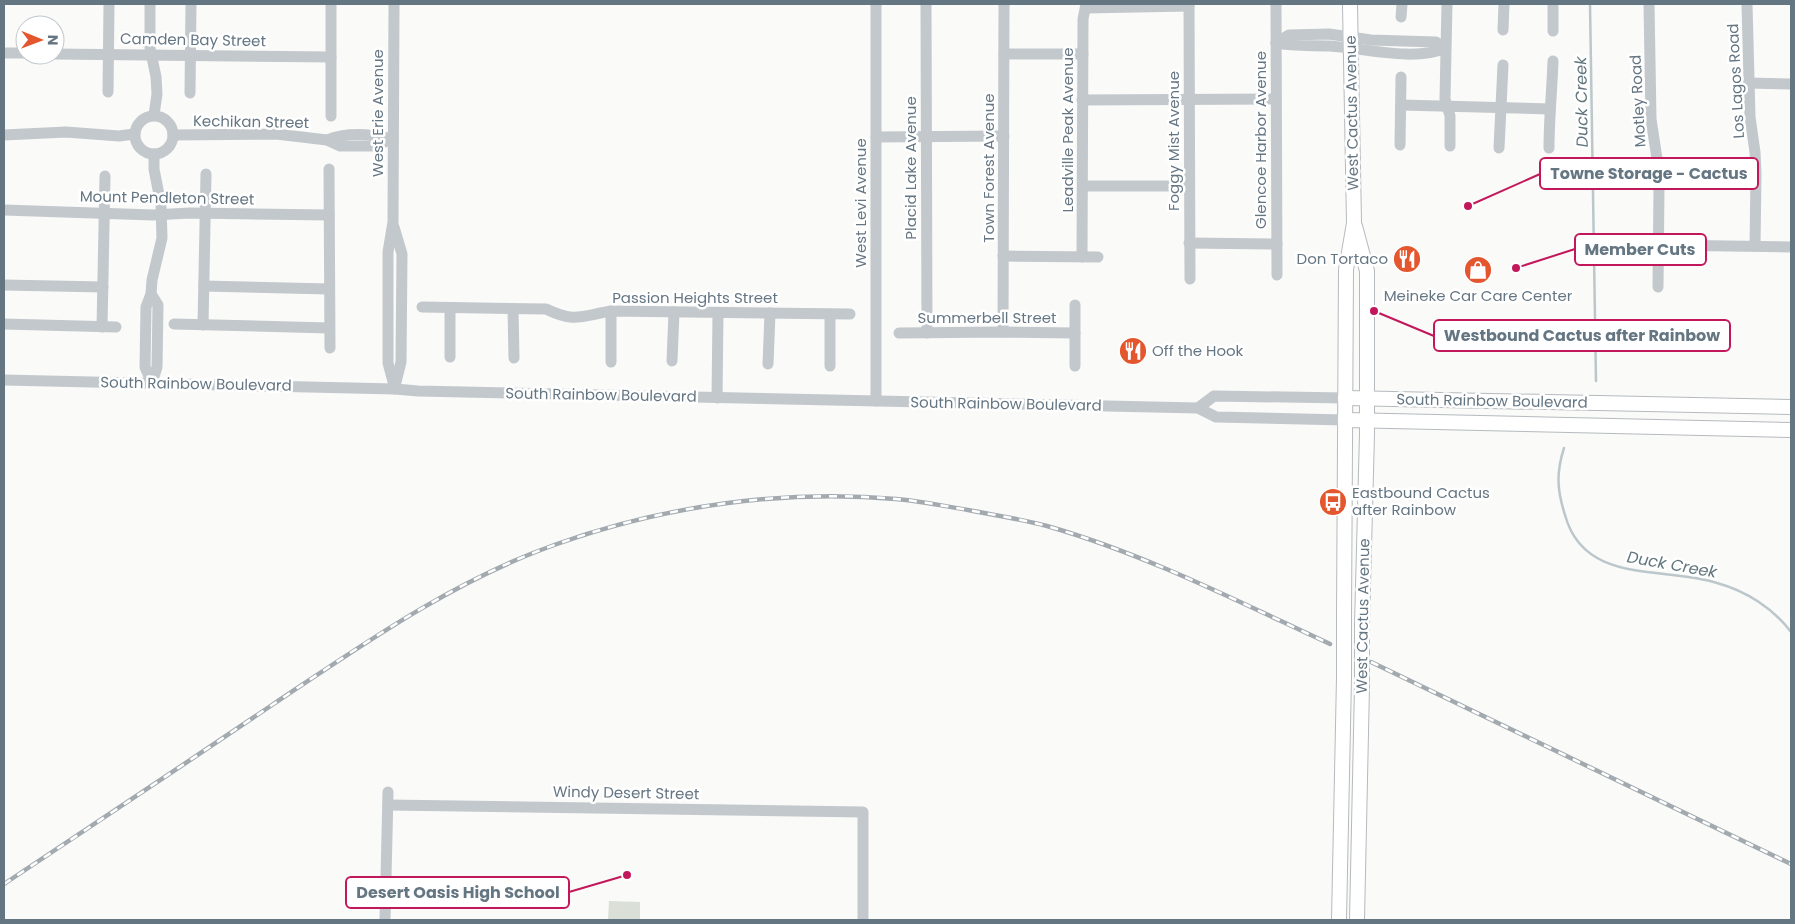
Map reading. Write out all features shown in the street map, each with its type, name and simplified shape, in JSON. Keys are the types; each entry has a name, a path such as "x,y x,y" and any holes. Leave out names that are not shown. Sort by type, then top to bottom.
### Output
{"main road":[{"name":"West Cactus Avenue","path":"1339,920 1344,678 1346,270 1354,223 1350,4"},
{"name":"West Cactus Avenue","path":"1354,223 1367,271 1367,421 1357,920"},
{"name":"South Rainbow Boulevard","path":"1345,398 1791,408"},
{"name":"South Rainbow Boulevard","path":"1345,420 1791,430"}],"street":[{"path":"108,92 109,4"},
{"path":"150,4 151,55 156,76 157,94 154,115"},
{"path":"190,92 192,4"},
{"path":"330,4 331,116"},
{"name":"West Erie Avenue","path":"394,4 393,222 388,252 388,363 395,389"},
{"name":"West Levi Avenue","path":"876,4 876,401"},
{"name":"Placid Lake Avenue","path":"926,4 927,333"},
{"name":"Town Forest Avenue","path":"1003,332 1004,4"},
{"name":"Glencoe Harbor Avenue","path":"1276,4 1277,275"},
{"path":"1402,4 1402,17"},
{"path":"1447,4 1445,99 1450,116 1450,146"},
{"path":"1503,30 1504,4"},
{"path":"1553,4 1553,31"},
{"name":"Motley Road","path":"1649,4 1651,119 1658,165 1659,187 1658,287"},
{"name":"Los Lagos Road","path":"1747,4 1748,82 1756,174 1755,246"},
{"path":"1086,6 1189,5"},
{"name":"Foggy Mist Avenue","path":"1189,5 1190,279"},
{"name":"Leadville Peak Avenue","path":"1082,257 1083,19 1086,6"},
{"path":"1276,43 1289,46 1350,43 1371,51 1414,53 1436,53 1446,48"},
{"name":"Camden Bay Street","path":"65,54 331,57"},
{"path":"1004,54 1083,54"},
{"path":"1549,148 1552,61"},
{"path":"1499,148 1503,65"},
{"path":"1400,145 1401,77"},
{"path":"1748,82 1791,84"},
{"path":"1082,100 1276,99"},
{"path":"1401,105 1550,109"},
{"path":"154,115 165,119 172,129 173,135 172,141 165,150 154,154 142,150 135,140 134,134 138,123 148,116 154,115"},
{"path":"4,135 18,136 66,132 119,136 134,134"},
{"name":"Kechikan Street","path":"173,135 276,134 327,140 339,135 373,135 393,139"},
{"path":"876,137 1004,136"},
{"path":"152,383 145,367 146,307 151,294 152,280 162,238 162,214 154,169 154,154"},
{"path":"329,169 330,348"},
{"path":"203,325 206,174"},
{"path":"102,327 105,176"},
{"path":"1083,186 1189,186"},
{"name":"Mount Pendleton Street","path":"4,210 162,214 329,215"},
{"path":"1190,243 1277,244"},
{"path":"1658,245 1791,247"},
{"path":"1003,256 1098,257"},
{"path":"4,285 103,287"},
{"path":"204,286 329,289"},
{"path":"1074,366 1075,305"},
{"name":"Passion Heights Street","path":"422,307 546,309 561,316 574,319 611,311 850,314"},
{"path":"450,308 450,357"},
{"path":"513,309 514,358"},
{"path":"610,362 611,311"},
{"path":"672,361 674,312"},
{"path":"716,398 718,313"},
{"path":"768,364 770,313"},
{"path":"830,314 830,366"},
{"path":"4,324 116,327"},
{"path":"174,324 329,328"},
{"name":"Summerbell Street","path":"899,333 1075,333"},
{"name":"South Rainbow Boulevard","path":"4,380 1198,408 1216,417 1345,420"},
{"name":"South Rainbow Boulevard","path":"1198,408 1214,396 1345,398"},
{"path":"386,920 388,792"},
{"name":"Windy Desert Street","path":"388,805 863,812 863,920"}],"shaded area":[{"path":"609,901 640,902 640,920 608,920"}],"waterway":[{"name":"Duck Creek","path":"1590,4 1596,381"},
{"name":"Duck Creek","path":"1564,448 1559,474 1562,506 1575,537 1589,553 1607,563 1628,569 1696,578 1728,586 1767,608 1791,632"}],"railway":[{"path":"4,884 375,637 445,595 519,559 557,544 598,531 681,510 767,499 810,496 853,497 914,501 1017,519 1083,537 1155,564 1330,644"},
{"path":"1371,662 1791,864"}],"place":[{"name":"Towne Storage - Cactus","path":"1468,206"},
{"name":"Don Tortaco","path":"1407,259"},
{"name":"Member Cuts","path":"1516,268"},
{"name":"Meineke Car Care Center","path":"1478,270"},
{"name":"Westbound Cactus after Rainbow","path":"1374,311"},
{"name":"Off the Hook","path":"1133,351"},
{"name":"Eastbound Cactus after Rainbow","path":"1333,502"},
{"name":"Desert Oasis High School","path":"627,875"}]}
